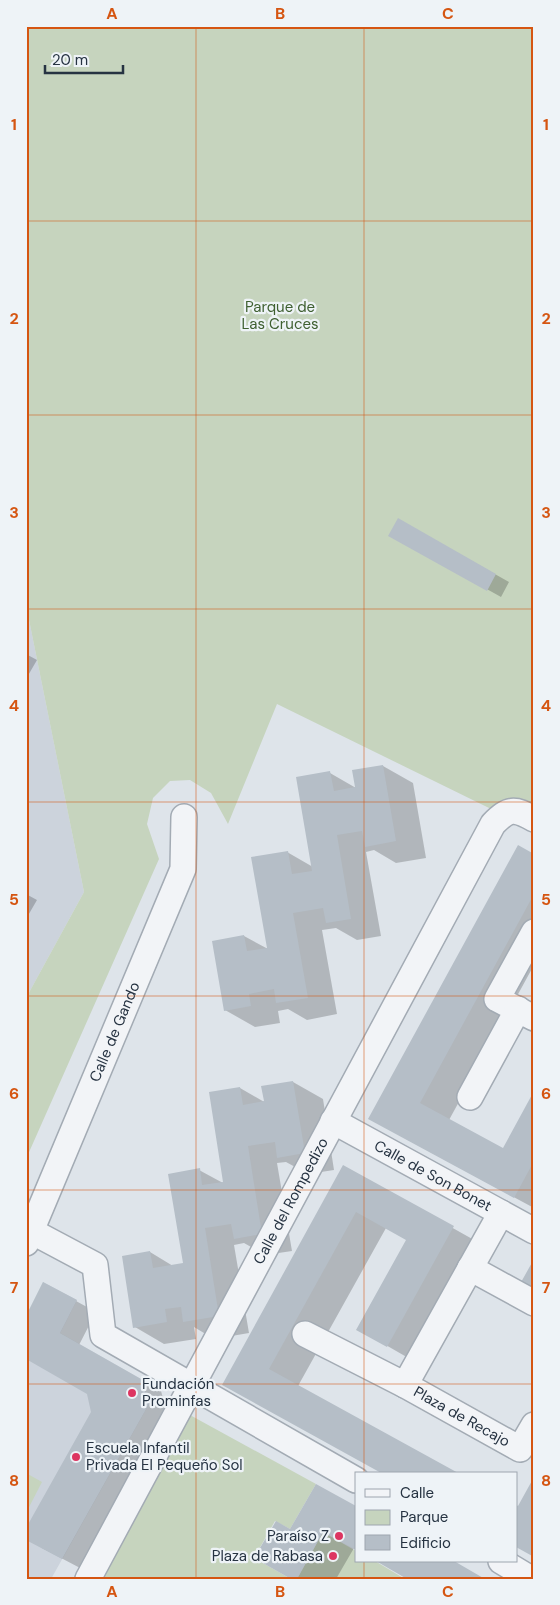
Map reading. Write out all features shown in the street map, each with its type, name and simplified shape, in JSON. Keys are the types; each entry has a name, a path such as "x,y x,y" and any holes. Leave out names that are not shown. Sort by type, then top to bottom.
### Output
{"street":[{"name":"Calle del Rompedizo","path":"88,1579 492,824 503,814 510,811 518,811 534,818"},
{"name":"Calle de Gando","path":"29,1237 183,869 184,817"},
{"path":"470,1097 526,1014 497,999 534,932"},
{"name":"Calle de Son Bonet","path":"333,1121 501,1213 531,1222"},
{"name":"Plaza de Recajo","path":"405,1385 501,1213"},
{"path":"29,1237 95,1265 103,1334 355,1479"},
{"path":"470,1268 534,1303"},
{"name":"Plaza de Recajo","path":"305,1334 405,1385 520,1449 534,1425"},
{"path":"502,1562 531,1579"}],"shaded area":[{"path":"26,605 84,892 26,998"},
{"path":"43,1282 77,1300 60,1333 141,1379 149,1404 51,1579 26,1579 26,1316"}],"green space":[{"name":"Parque de Las Cruces","path":"26,26 534,26 534,830 277,704 228,824 211,793 190,780 170,781 153,798 147,824 159,859 26,1159 26,998 84,892 26,605"},
{"path":"179,1409 316,1484 290,1529 275,1521 254,1558 291,1579 88,1579"},
{"path":"26,1473 42,1482 26,1513"},
{"name":"Plaza de Rabasa","path":"323,1532 355,1550 355,1562 377,1562 405,1579 297,1579"}],"building":[{"path":"398,518 496,574 487,591 388,536"},
{"path":"383,765 396,841 365,847 362,831 337,835 351,919 326,923 323,908 293,913 308,998 276,1003 274,989 249,994 251,1006 224,1011 212,941 244,935 247,951 267,948 251,857 288,851 292,874 312,871 296,777 330,771 334,791 355,787 352,770"},
{"path":"518,845 534,854 534,894 420,1103 503,1148 534,1091 534,1161 514,1198 368,1119"},
{"path":"293,1081 305,1153 277,1158 275,1142 248,1146 262,1234 234,1239 231,1224 205,1228 219,1316 183,1322 181,1307 165,1309 167,1322 133,1328 122,1256 150,1251 153,1268 183,1263 168,1174 200,1168 202,1185 223,1182 209,1092 240,1087 243,1105 264,1101 261,1086"},
{"path":"343,1165 454,1226 387,1347 356,1330 406,1240 356,1212 269,1369 456,1472 379,1472 222,1385"},
{"path":"534,1259 534,1291 520,1284"},
{"path":"43,1282 77,1300 60,1333 141,1379 149,1404 62,1559 26,1540 26,1528 91,1412 87,1394 26,1359 26,1316"},
{"path":"534,1477 534,1557 518,1548 518,1506"},
{"path":"316,1484 355,1505 355,1549 323,1532 297,1579 291,1579 254,1558 276,1521 290,1529"},
{"path":"378,1562 456,1562 485,1579 407,1579"}],"place":[{"name":"Fundación Prominfas","path":"132,1393"},
{"name":"Escuela Infantil Privada El Pequeño Sol","path":"76,1457"},
{"name":"Paraíso Z","path":"339,1536"},
{"name":"Plaza de Rabasa","path":"333,1556"}]}
